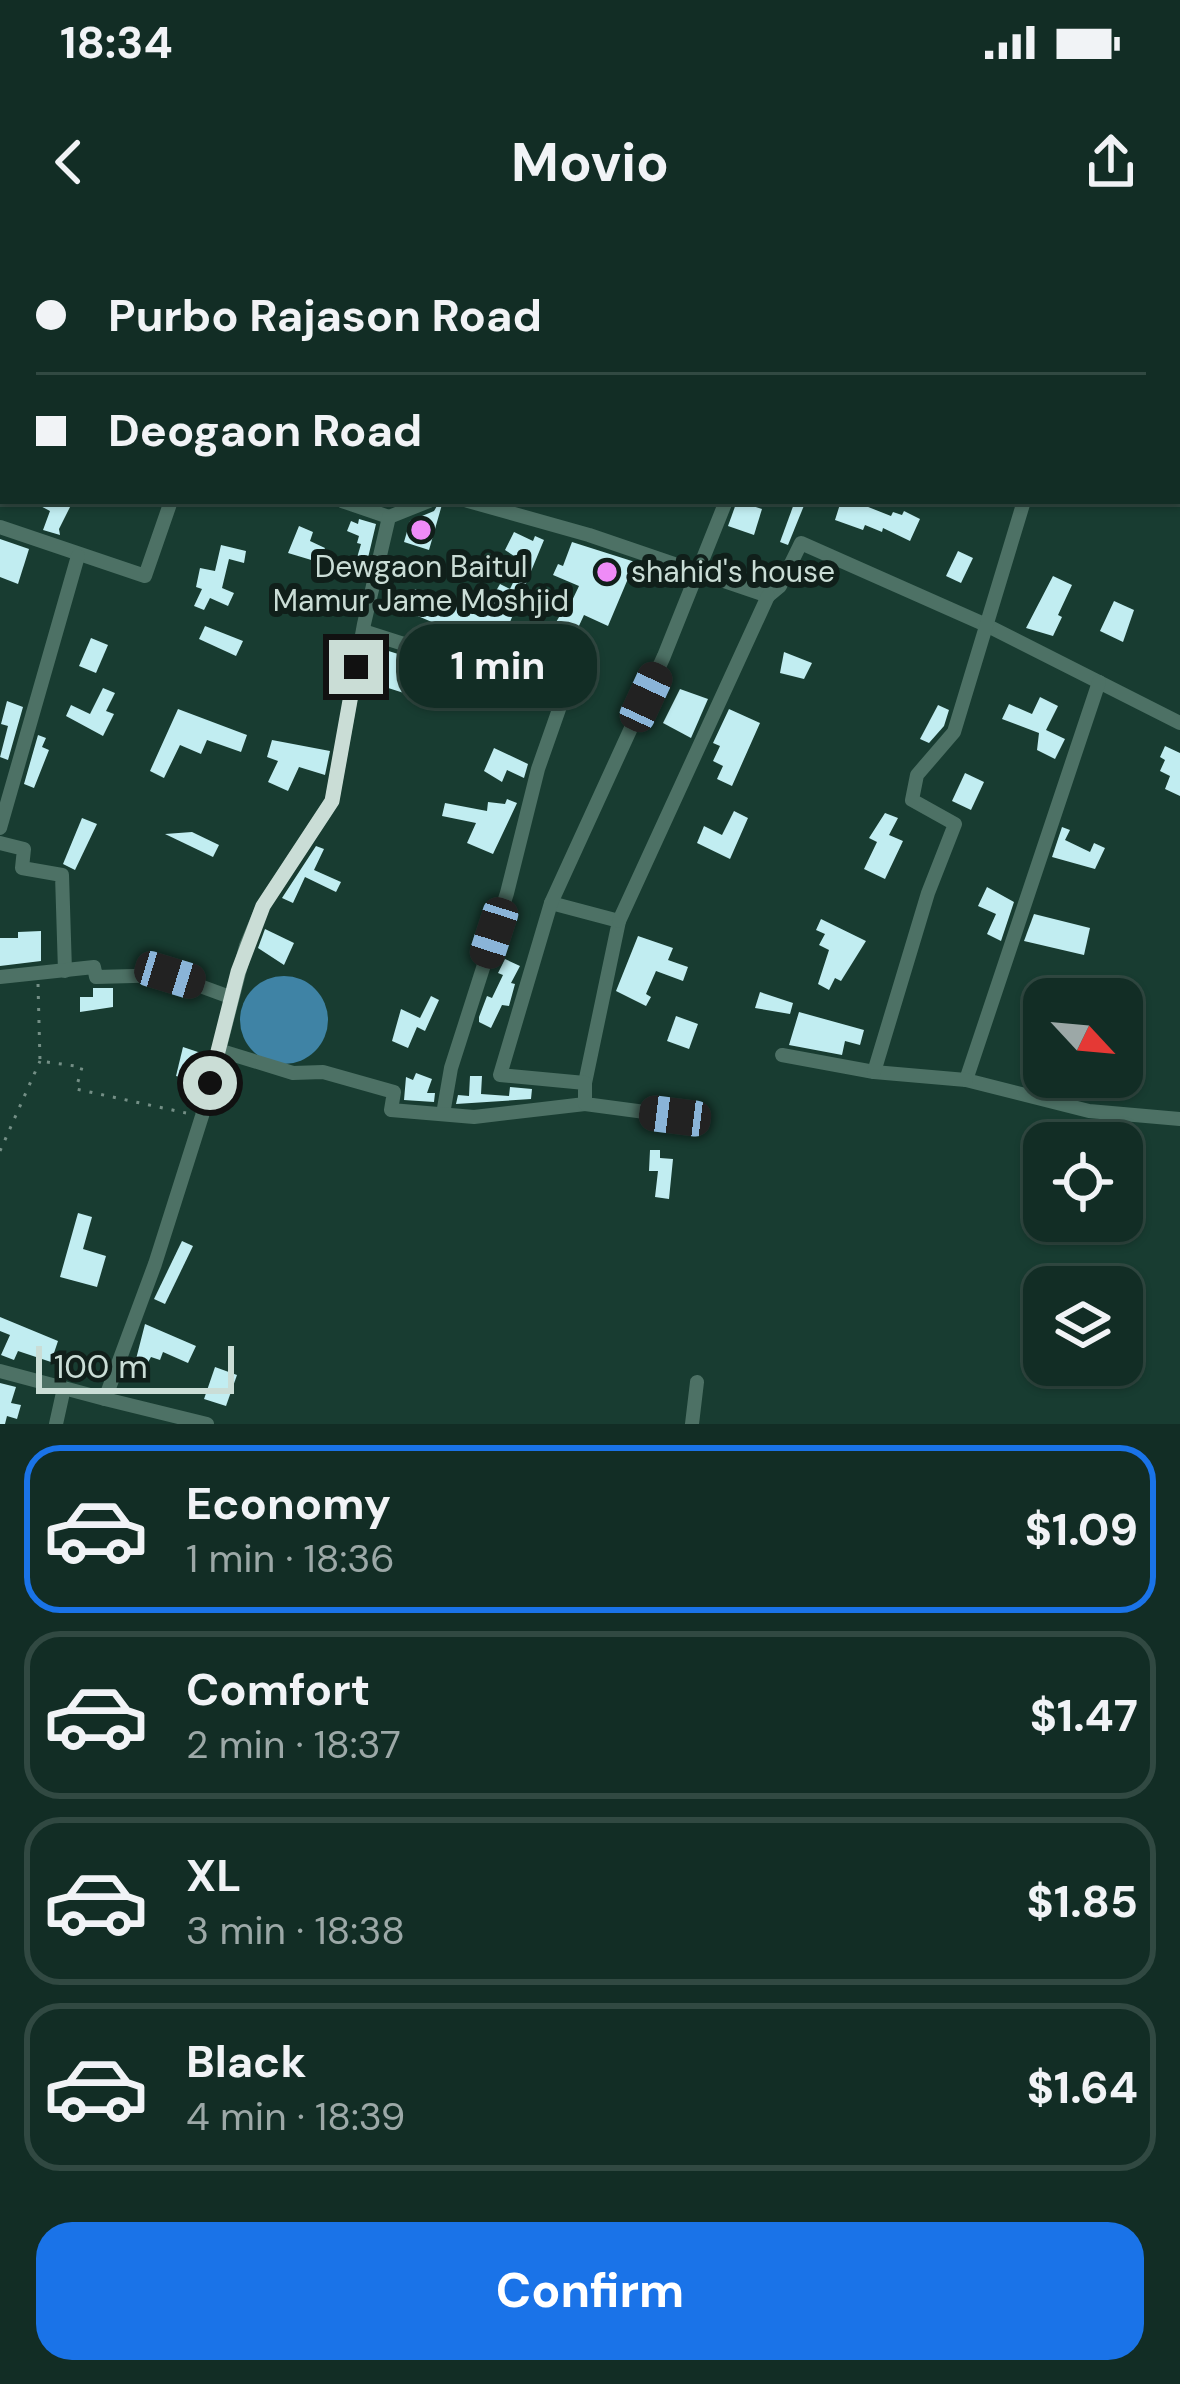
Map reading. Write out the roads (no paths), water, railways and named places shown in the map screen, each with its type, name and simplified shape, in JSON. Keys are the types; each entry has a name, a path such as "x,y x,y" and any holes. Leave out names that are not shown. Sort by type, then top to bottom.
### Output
{"street":[{"path":"0,351 0,362"},
{"path":"0,527 145,576 170,504"},
{"path":"351,504 389,517 422,504"},
{"path":"478,504 768,596"},
{"path":"586,1083 500,1075 551,903 725,504"},
{"path":"874,1072 928,893 955,824 912,800 916,775 954,732 1023,504"},
{"path":"105,1399 155,1264 202,1116 230,998 263,906 332,801 389,517"},
{"path":"585,1104 619,921 768,596 780,586 801,543 986,625 1180,722"},
{"path":"0,828 78,556"},
{"path":"363,631 564,695 451,1068 443,1114"},
{"path":"966,1080 1099,682"},
{"path":"0,843 24,849 22,868 62,875 65,971"},
{"path":"551,903 619,921"},
{"path":"0,977 94,967 96,977 170,975 230,998"},
{"path":"218,1050 292,1073 323,1072 394,1093 391,1110 474,1117 585,1104 675,1116"},
{"path":"782,1055 874,1072 966,1080 1089,1111 1180,1119"},
{"path":"0,1371 207,1424"},
{"path":"692,1424 698,1382"},
{"path":"56,1424 64,1388"}],"water":[{"path":"284,976 315,989 328,1020 315,1051 284,1064 253,1051 240,1020 253,989"}],"place":[{"name":"Dewgaon Baitul Mamur Jame Moshjid","path":"421,530"},
{"name":"shahid's house","path":"607,572"}]}
